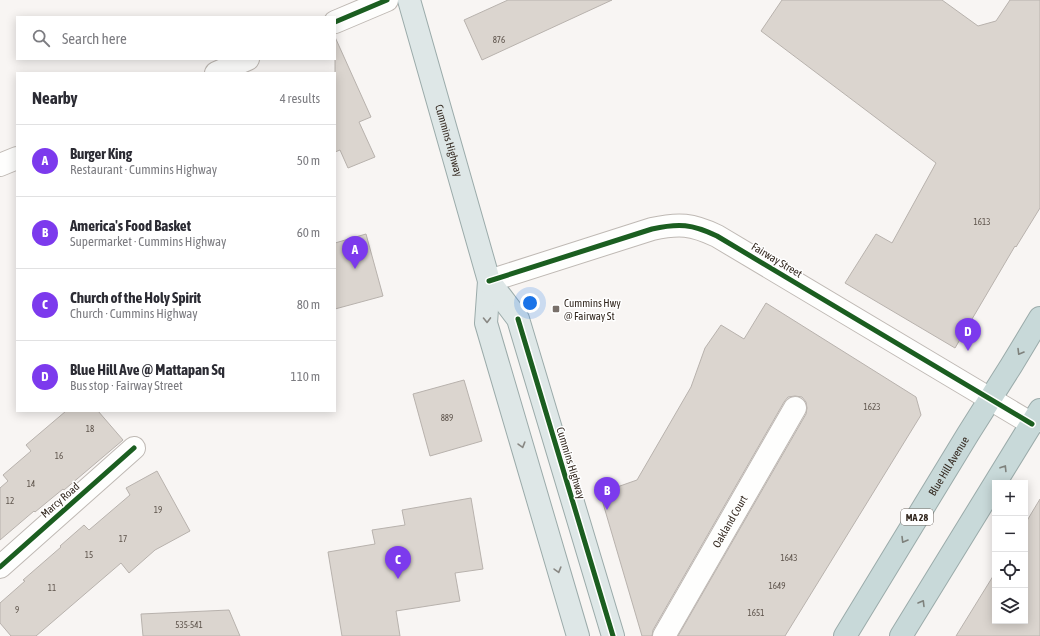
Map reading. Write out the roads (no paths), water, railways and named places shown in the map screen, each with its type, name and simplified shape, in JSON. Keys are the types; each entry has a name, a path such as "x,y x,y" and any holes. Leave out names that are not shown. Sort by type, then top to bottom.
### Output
{"highway":[{"name":"Blue Hill Avenue","path":"845,636 1040,318"},
{"path":"901,636 1036,417"}],"main road":[{"name":"Cummins Highway","path":"409,0 489,281 486,323 578,636"},
{"name":"Cummins Highway","path":"489,281 518,319 613,636"}],"street":[{"path":"336,22 387,0"},
{"path":"218,72 246,60"},
{"path":"0,165 16,158"},
{"name":"Fairway Street","path":"489,281 664,226 690,226 717,236 990,399 1036,417"},
{"name":"Oakland Court","path":"664,636 795,408"},
{"name":"Marcy Road","path":"0,567 134,448"}],"place":[{"name":"Burger King","path":"355,269"},
{"name":"Cummins Hwy @ Fairway St","path":"556,309"},
{"name":"Blue Hill Ave @ Mattapan Sq","path":"968,351"},
{"name":"America's Food Basket","path":"607,510"},
{"name":"Church of the Holy Spirit","path":"398,579"}]}
